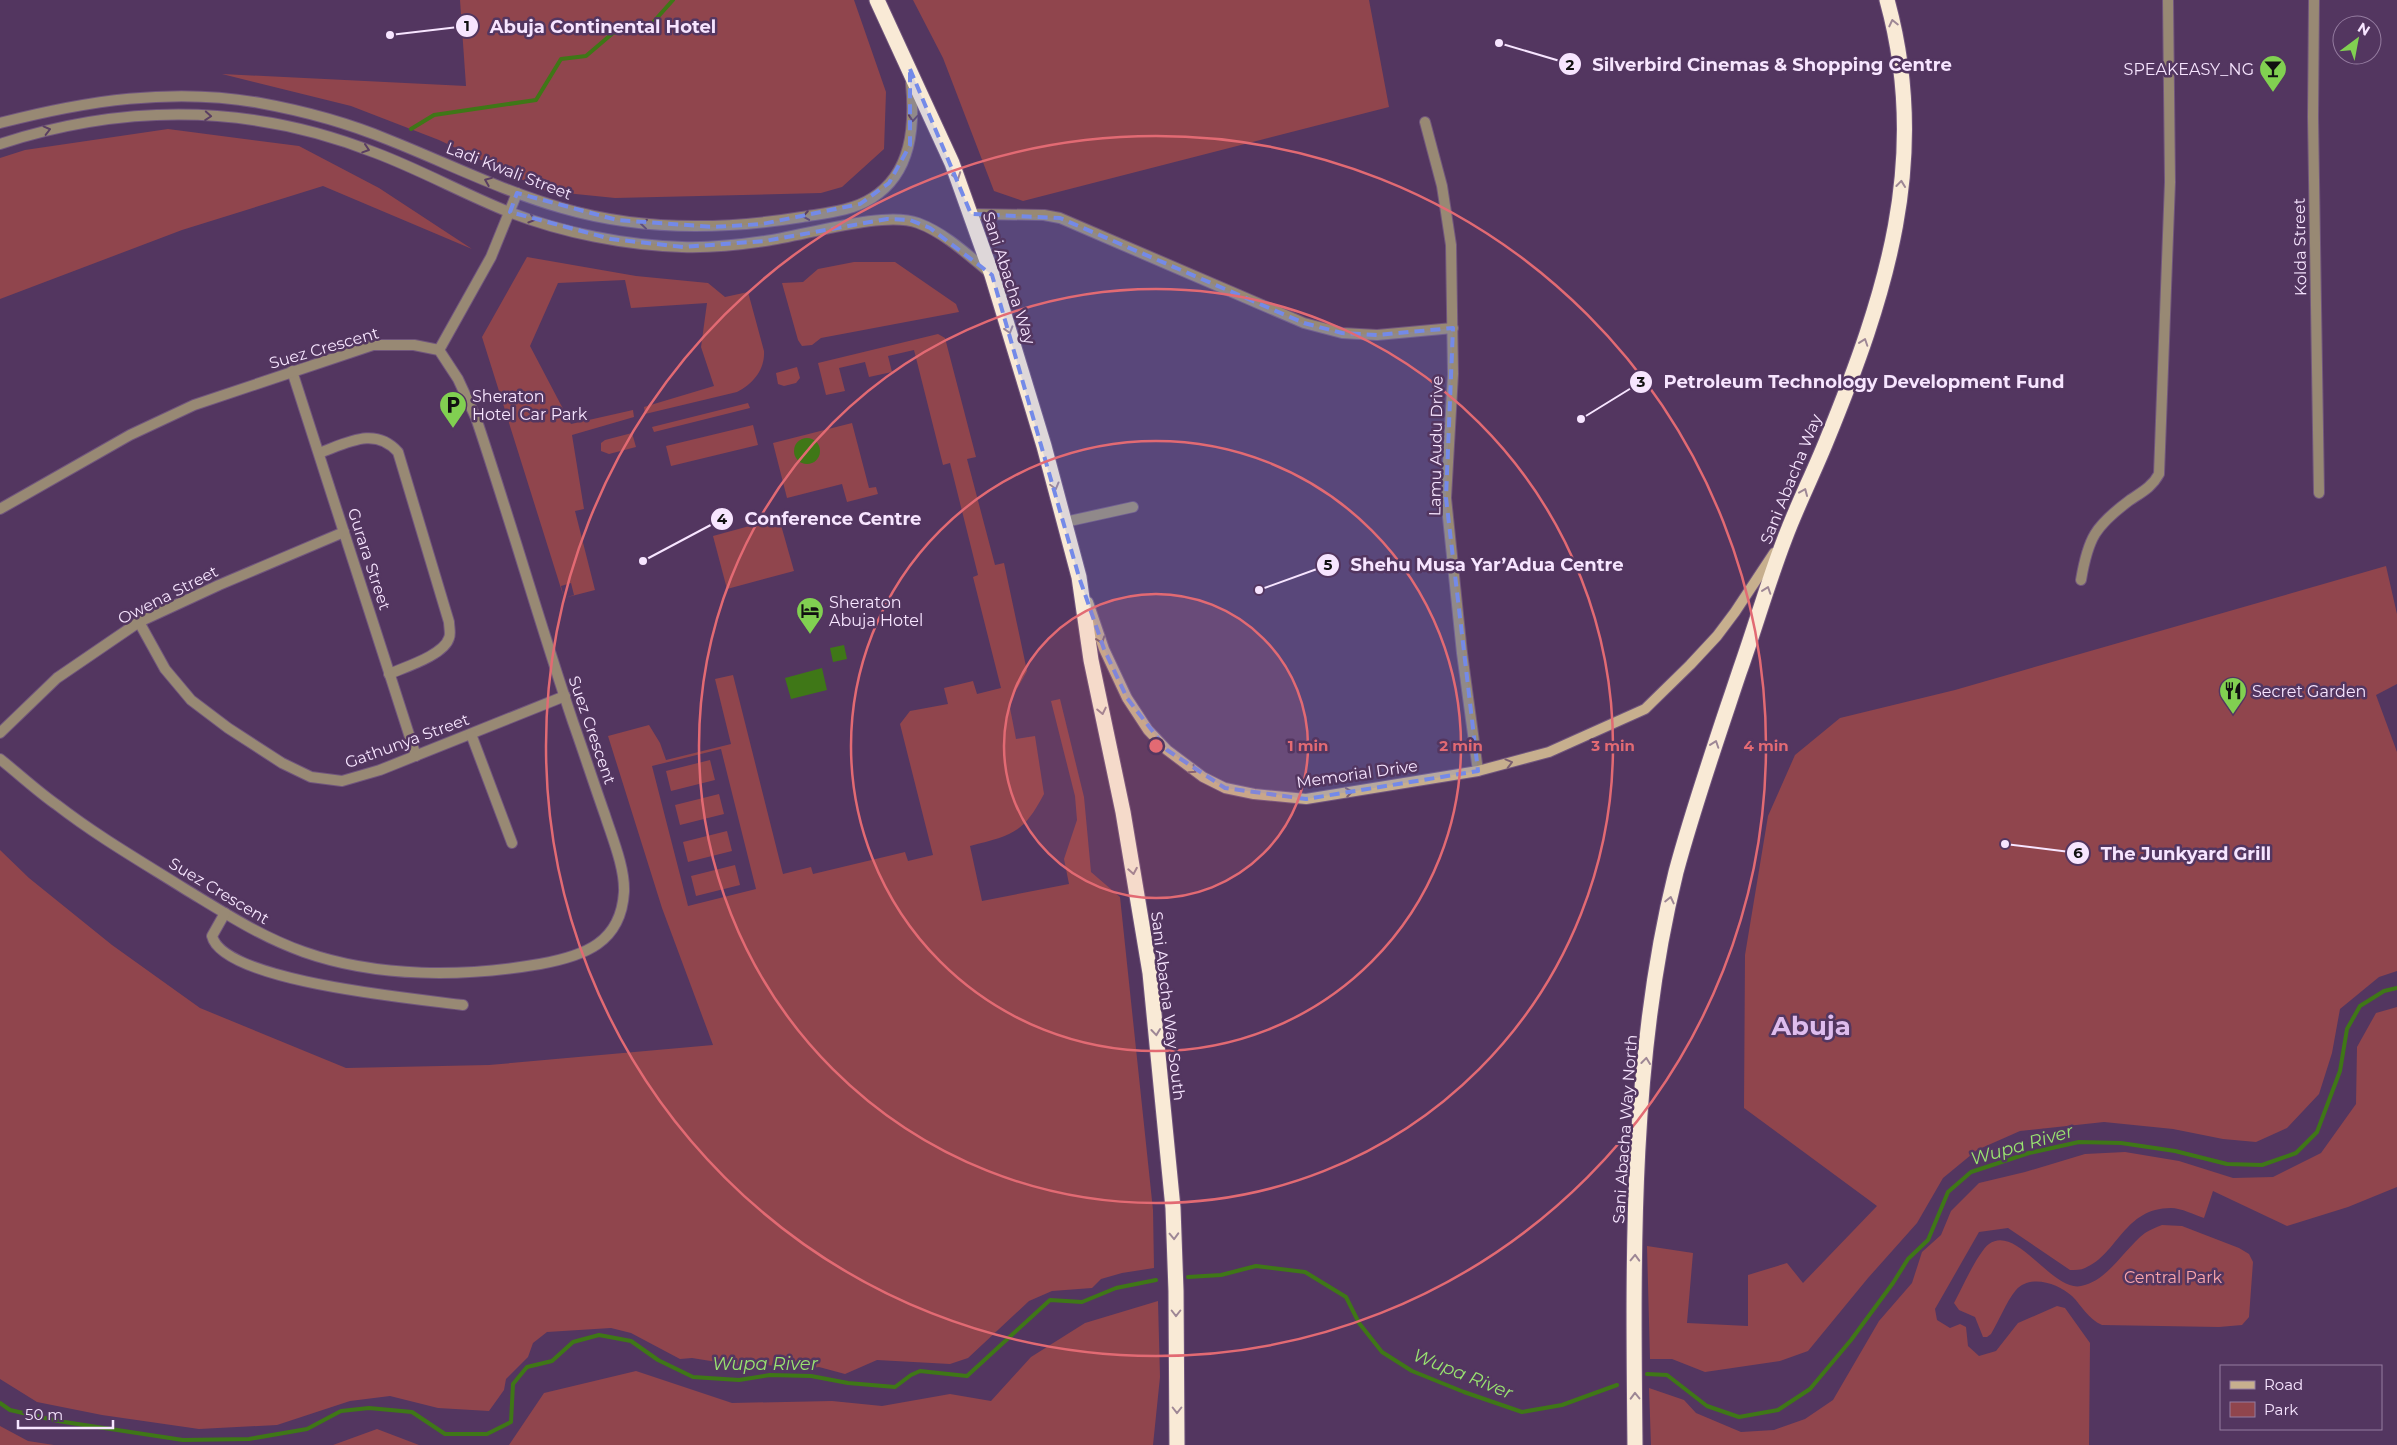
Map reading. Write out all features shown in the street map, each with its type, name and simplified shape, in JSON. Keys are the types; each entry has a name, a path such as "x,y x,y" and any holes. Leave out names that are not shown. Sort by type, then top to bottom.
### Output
{"highway":[{"name":"Sani Abacha Way","path":"877,0 888,19 952,163 971,214 992,275 1079,577"},
{"name":"Sani Abacha Way","path":"1700,790 1785,537 1857,363 1877,307 1892,250 1903,165 1906,118 1904,78 1887,0"},
{"name":"Sani Abacha Way South","path":"1079,577 1091,660 1123,812 1150,973 1174,1208 1177,1445"},
{"name":"Sani Abacha Way North","path":"1635,1445 1634,1307 1642,1097 1651,1018 1668,910 1700,790"}],"street":[{"path":"2081,580 2086,550 2097,530 2112,514 2153,485 2159,474 2170,182 2168,0"},
{"name":"Kolda Street","path":"2314,0 2313,117 2319,493"},
{"name":"Ladi Kwali Street","path":"0,124 72,106 141,98 201,98 256,103 310,113 387,139 517,193 590,215 686,227 762,224 833,212 860,204 871,199 889,183 898,171 910,145 913,110 910,70"},
{"name":"Ladi Kwali Street","path":"1,140 106,118 201,115 253,120 308,130 376,152 510,212 611,239 683,247 765,241 866,222 887,219 910,220 930,228 958,246 992,275"},
{"name":"Lamu Audu Drive","path":"1425,122 1442,186 1451,244 1453,328 1446,498 1462,653 1478,771"},
{"path":"439,350 491,257 517,193"},
{"path":"971,214 1044,215 1060,218 1304,323 1342,332 1377,335 1453,328"},
{"name":"Suez Crescent","path":"0,509 91,456 162,419 194,405 373,345 414,345 439,350 458,379 476,418 565,696 616,847 624,889 621,912 610,934 592,949 569,958 477,972 382,969 343,963 305,952 270,938 225,913 122,850 74,817 0,759"},
{"name":"Gurara Street","path":"292,371 416,756"},
{"path":"319,453 349,442 379,438 389,442 398,452 449,622 450,638 444,648 389,674"},
{"path":"1064,522 1133,507"},
{"name":"Owena Street","path":"0,733 57,678 139,622 219,585 344,532"},
{"name":"Memorial Drive","path":"1079,577 1104,649 1127,698 1148,730 1167,750 1187,766 1225,788 1254,794 1306,799 1478,771 1549,752 1644,709 1717,636 1785,537"},
{"name":"Gathunya Street","path":"139,622 165,669 192,700 228,728 274,758 311,777 342,781 380,770 565,696"},
{"path":"471,734 512,843"},
{"path":"225,913 212,936 214,942 227,954 252,966 306,982 353,991 463,1005"}],"highlighted area":[{"path":"910,69 971,214 1060,218 1304,323 1342,333 1377,335 1453,328 1446,498 1478,771 1306,799 1225,788 1167,750 1127,698 1104,649 1079,577 992,275 930,228 910,220 887,219 765,241 683,247 611,239 510,212 517,193 617,220 714,227 762,224 860,204 889,183 910,145"}],"green space":[{"path":"460,0 854,0 886,92 884,149 842,187 821,193 615,198 546,191 439,140 351,106 222,74 466,86"},
{"path":"913,0 1369,0 1389,107 1023,201 994,191 943,58"},
{"path":"168,129 299,146 379,188 472,249 323,186 182,230 0,299 0,158 25,150"},
{"path":"527,257 636,276 708,283 725,297 748,292 764,351 764,358 757,376 737,392 645,414 644,407 714,386 701,347 707,303 631,308 625,280 558,283 530,346 571,424 633,410 634,417 572,435 584,509 575,511 595,590 564,598 482,337","holes":["571,583 574,595 564,598 561,586"]},
{"path":"854,262 895,262 956,304 959,312 821,338 812,345 802,346 798,340 782,283 803,282 818,269"},
{"path":"938,334 945,338 976,457 967,459 995,565 1004,563 1027,671 1009,703 1016,739 1035,736 1044,794 1037,807 1015,831 996,839 970,846 982,901 1069,884 1064,859 1077,820 1075,796 1051,701 1060,699 1084,797 1091,872 1120,897 1153,1210 1154,1268 1122,1273 1101,1279 1092,1288 1052,1291 1029,1301 968,1358 950,1364 877,1360 845,1374 819,1367 803,1369 757,1364 742,1366 692,1358 680,1359 631,1333 611,1328 547,1332 533,1343 528,1357 506,1379 504,1390 489,1411 438,1408 390,1396 350,1401 277,1425 199,1429 102,1415 37,1402 0,1379 0,850 29,878 112,945 200,1008 346,1068 489,1065 713,1045 662,908 608,736 649,725 660,743 666,760 731,744 715,679 733,675 783,874 811,867 813,874 905,852 908,861 933,855 900,724 910,711 948,704 944,688 973,681 977,694 1001,688 973,577 978,575 950,463 943,465 914,350 888,356 892,372 869,377 865,362 839,368 845,391 826,395 818,363","holes":["721,749 756,889 688,906 652,766"]},
{"path":"797,367 800,378 796,383 784,386 778,384 776,373"},
{"path":"748,403 750,408 654,432 652,427"},
{"path":"852,423 869,488 876,487 878,494 847,502 842,484 787,498 773,443"},
{"path":"753,425 758,445 671,466 666,446"},
{"path":"632,433 636,447 609,454 601,451 601,443 605,440"},
{"path":"779,518 794,571 727,589 713,536"},
{"path":"2386,566 2397,614 2397,684 2376,695 2397,752 2397,971 2379,977 2340,1009 2332,1053 2319,1094 2287,1128 2256,1142 2223,1139 2173,1129 2104,1122 2020,1131 1977,1150 1943,1178 1917,1223 1868,1278 1808,1351 1780,1361 1705,1372 1672,1359 1650,1359 1647,1246 1693,1253 1687,1323 1748,1326 1748,1275 1787,1263 1803,1283 1877,1206 1744,1108 1745,955 1768,816 1795,755 1840,718 1955,690"},
{"path":"710,760 715,780 671,791 666,771"},
{"path":"719,794 724,814 680,825 675,805"},
{"path":"727,831 732,851 688,862 683,842"},
{"path":"735,865 740,885 696,896 691,876"},
{"path":"2397,1007 2397,1187 2348,1207 2287,1226 2213,1191 2204,1218 2175,1208 2155,1210 2142,1215 2132,1223 2106,1253 2085,1268 2078,1270 2070,1270 2008,1228 1979,1232 1935,1309 1937,1320 1950,1328 1960,1324 1966,1327 1968,1346 1979,1356 1996,1351 2018,1323 2057,1306 2065,1308 2090,1343 2089,1445 1651,1445 1649,1388 1684,1400 1696,1413 1741,1432 1774,1430 1805,1419 1833,1400 1879,1321 1912,1283 1922,1252 1941,1235 1951,1211 1979,1183 2025,1172 2085,1154 2125,1152 2179,1161 2233,1178 2273,1177 2321,1153 2356,1104 2357,1047 2376,1013"},
{"name":"Central Park","path":"2162,1225 2182,1226 2239,1248 2249,1254 2253,1262 2249,1317 2242,1325 2219,1327 2102,1325 2089,1316 2066,1291 2052,1284 2036,1281 2022,1285 2016,1290 1991,1334 1983,1337 1975,1317 1959,1310 1954,1303 1975,1263 1989,1244 2000,1240 2011,1243 2023,1250 2058,1279 2070,1285 2081,1286 2099,1278 2145,1233"},
{"path":"1158,1301 1160,1377 1153,1445 509,1445 544,1393 636,1371 732,1403 832,1401 882,1406 950,1394 991,1401 1031,1357 1085,1323"},
{"path":"0,1426 28,1441 54,1445 0,1445"},
{"path":"377,1429 419,1445 333,1445"}],"shaded area":[{"path":"807,438 816,442 820,451 816,460 807,464 798,460 794,451 798,442"},
{"path":"844,645 847,659 833,662 830,648"},
{"path":"822,668 827,690 791,699 785,678"}],"waterway":[{"path":"411,129 434,115 536,100 561,59 586,56 613,33 648,28 673,0"},
{"name":"Wupa River","path":"1647,1374 1667,1375 1707,1406 1739,1417 1778,1410 1810,1389 1851,1340 1893,1283 1908,1259 1928,1240 1948,1192 1971,1172 2029,1153 2079,1142 2121,1143 2175,1151 2227,1164 2262,1165 2296,1153 2317,1132 2340,1071 2347,1029 2360,1006 2384,991 2397,988"},
{"name":"Wupa River","path":"1188,1277 1221,1275 1256,1266 1305,1272 1346,1297 1359,1323 1382,1352 1412,1371 1464,1392 1522,1412 1562,1405 1617,1385"},
{"name":"Wupa River","path":"0,1403 10,1410 58,1421 183,1440 249,1439 307,1429 341,1411 369,1408 412,1412 445,1434 487,1434 511,1422 513,1384 527,1367 552,1361 573,1342 599,1335 631,1341 658,1360 693,1377 739,1380 770,1375 811,1376 848,1383 895,1387 920,1371 967,1376 1050,1300 1082,1302 1116,1288 1156,1280"}],"place":[{"name":"Abuja Continental Hotel","path":"390,35"},
{"name":"Silverbird Cinemas & Shopping Centre","path":"1499,43"},
{"name":"SPEAKEASY_NG","path":"2273,93"},
{"name":"Petroleum Technology Development Fund","path":"1581,419"},
{"name":"Sheraton Hotel Car Park","path":"453,429"},
{"name":"Conference Centre","path":"643,561"},
{"name":"Shehu Musa Yar’Adua Centre","path":"1259,590"},
{"name":"Sheraton Abuja Hotel","path":"810,635"},
{"name":"Secret Garden","path":"2233,715"},
{"name":"The Junkyard Grill","path":"2005,844"}],"district":[{"name":"Abuja","path":"1811,1026"}]}
